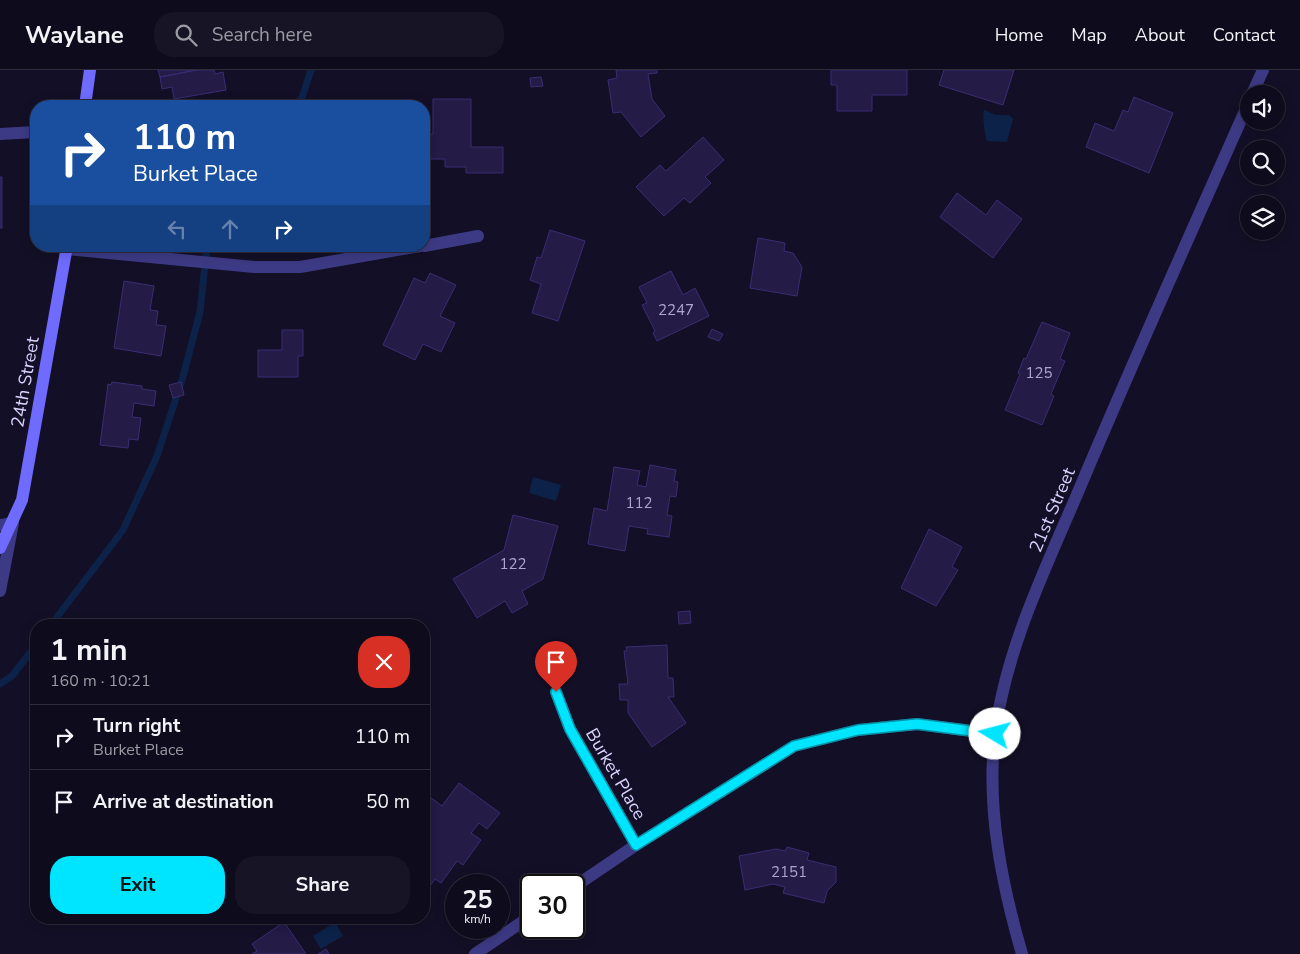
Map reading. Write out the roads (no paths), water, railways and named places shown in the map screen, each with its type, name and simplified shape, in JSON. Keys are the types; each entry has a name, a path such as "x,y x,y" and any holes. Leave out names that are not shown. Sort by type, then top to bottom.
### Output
{"main road":[{"path":"86,100 90,70"},
{"name":"24th Street","path":"0,548 6,524 22,500 66,252"}],"street":[{"path":"1256,85 1263,70"},
{"name":"21st Street","path":"1022,954 1006,899 993,796 995,734 1011,659 1037,590 1240,123"},
{"path":"0,134 30,132"},
{"path":"430,245 478,236"},
{"path":"106,252 254,267 300,267 387,252"},
{"path":"0,591 6,524"},
{"name":"Burket Place","path":"556,692 570,729 636,845"},
{"path":"585,880 636,845 794,746 858,730 917,724 995,734"},
{"path":"475,954 520,923"}],"water":[{"path":"984,110 996,115 1009,115 1013,119 1007,142 987,141 983,117"},
{"path":"533,477 561,485 556,501 529,493"},
{"path":"332,924 336,924 343,936 321,949 313,936"}],"waterway":[{"path":"300,100 311,70"},
{"path":"56,619 123,530 157,456 182,380 200,312 206,252"},
{"path":"0,684 12,676 30,653"}]}
